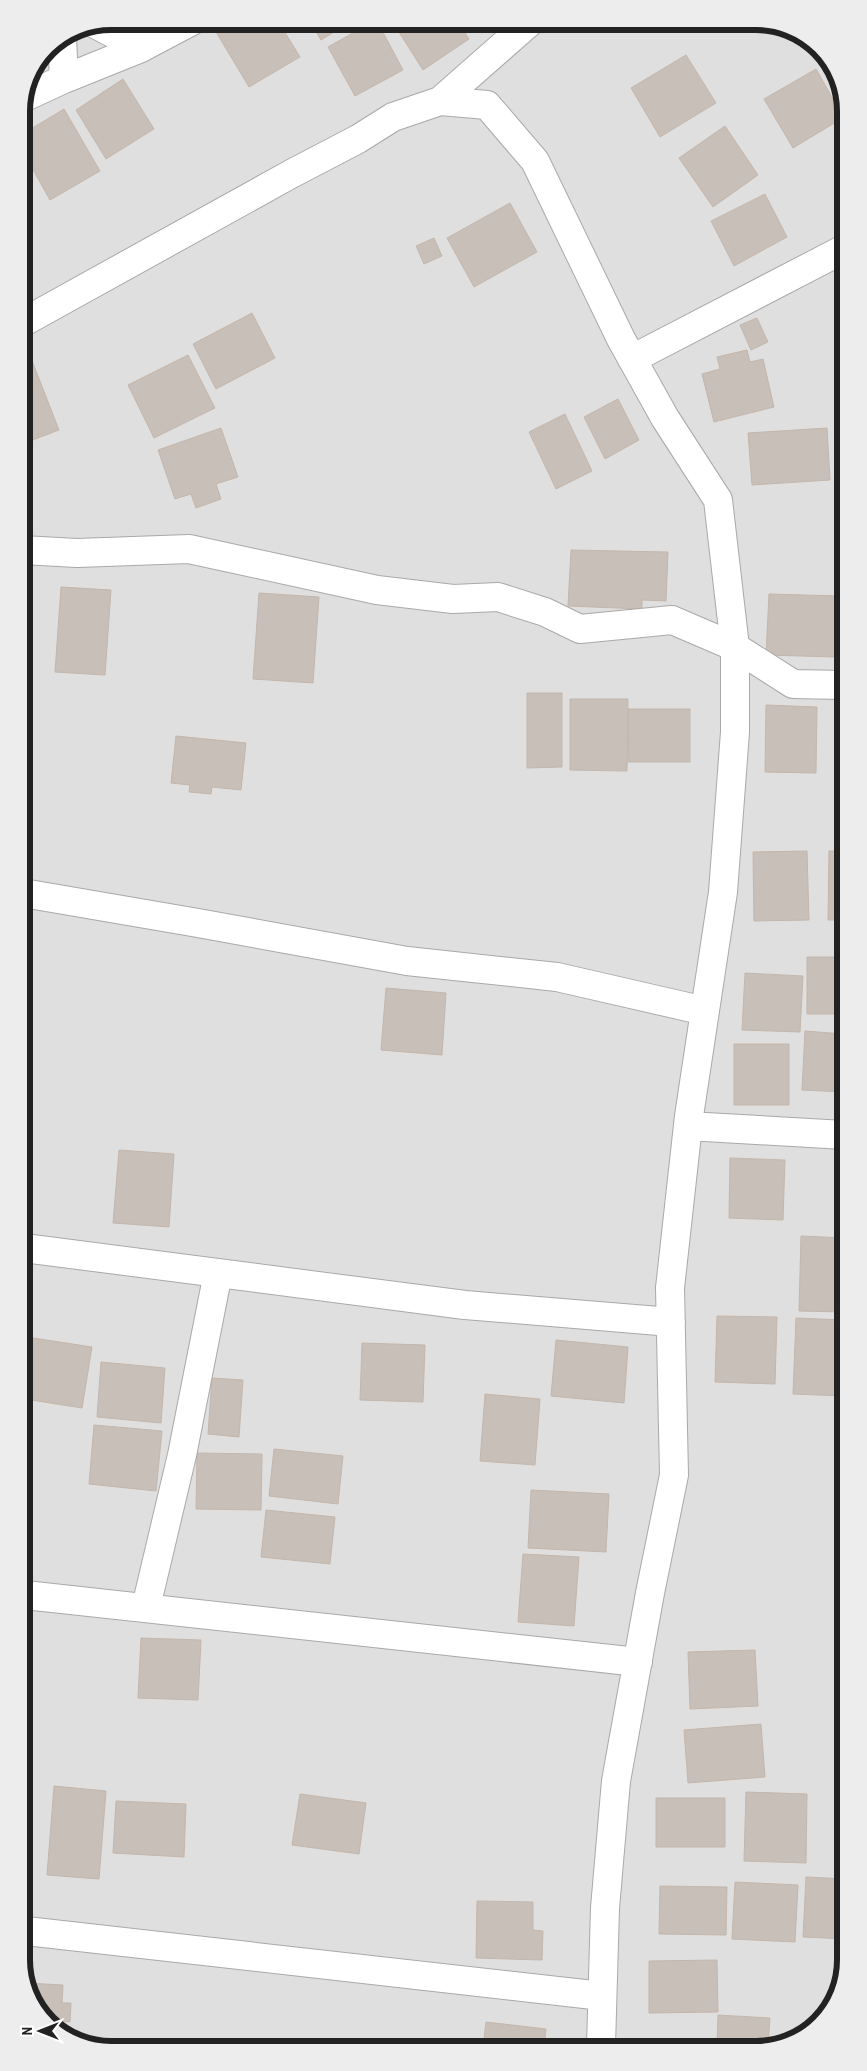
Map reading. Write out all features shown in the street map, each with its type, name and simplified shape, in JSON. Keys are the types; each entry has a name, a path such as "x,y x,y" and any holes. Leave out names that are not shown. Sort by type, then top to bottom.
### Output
{"street":[{"path":"107,30 141,48"},
{"path":"32,95 64,79 141,48 175,30"},
{"path":"30,319 358,139 393,117 440,101 521,30"},
{"path":"62,46 64,79"},
{"path":"440,101 487,105 535,161 632,359 665,418 718,500 735,646 735,732 723,892 688,1126 670,1288 674,1475 616,1781 605,1908 601,2041"},
{"path":"632,359 837,253"},
{"path":"30,550 77,553 189,549 377,590 453,598 498,597 545,612 580,628 672,620 735,646 793,684 837,685"},
{"path":"30,894 407,962 557,977 705,1011"},
{"path":"688,1126 837,1135"},
{"path":"30,1249 465,1305 671,1322"},
{"path":"146,1607 182,1455 218,1273"},
{"path":"30,1595 638,1662"},
{"path":"30,1931 602,1996"}],"shaded area":[{"path":"111,30 762,30 782,34 805,47 817,57 833,85 837,111 837,1960 834,1981 829,1996 823,2005 805,2024 782,2037 756,2041 105,2041 80,2035 65,2026 65,2006 45,2006 34,1986 30,1960 30,105 38,75 47,62 57,50 80,36"}],"building":[{"path":"215,30 284,30 300,57 249,87"},
{"path":"315,30 337,30 321,40"},
{"path":"358,30 382,30 403,70 355,96 328,47"},
{"path":"398,30 463,30 469,39 423,70"},
{"path":"686,55 716,103 660,137 631,88"},
{"path":"816,69 836,105 837,121 793,148 764,99"},
{"path":"123,79 154,129 106,159 76,110"},
{"path":"64,109 100,171 50,200 30,164 30,130"},
{"path":"725,126 758,175 713,207 679,158"},
{"path":"765,194 787,237 734,266 711,221"},
{"path":"510,203 537,252 474,287 447,238"},
{"path":"434,238 442,256 424,264 416,246"},
{"path":"252,313 275,358 216,389 193,344"},
{"path":"757,318 768,342 751,350 740,325"},
{"path":"747,350 750,362 763,359 774,407 714,422 702,374 720,369 717,357"},
{"path":"188,355 215,408 154,438 128,385"},
{"path":"30,356 59,430 30,441"},
{"path":"618,399 639,440 605,459 584,417"},
{"path":"565,414 592,471 556,489 529,432"},
{"path":"221,428 238,477 216,484 221,499 196,508 191,494 175,499 158,450"},
{"path":"827,428 830,480 752,485 748,433"},
{"path":"571,550 668,552 666,601 642,600 642,609 568,606"},
{"path":"61,587 111,590 105,675 55,672"},
{"path":"259,593 319,597 313,683 253,679"},
{"path":"769,594 837,596 835,657 766,655"},
{"path":"527,693 562,693 562,767 527,768"},
{"path":"570,699 628,699 627,771 570,770"},
{"path":"766,705 817,707 816,773 765,772"},
{"path":"628,709 690,709 690,762 628,762"},
{"path":"176,736 246,743 241,790 212,787 211,794 189,792 190,785 171,783"},
{"path":"807,851 809,920 754,921 753,852"},
{"path":"829,851 837,851 837,920 828,920"},
{"path":"807,957 837,957 837,1014 807,1014"},
{"path":"745,973 803,976 800,1032 742,1030"},
{"path":"386,988 446,993 442,1055 381,1050"},
{"path":"805,1031 837,1034 837,1092 802,1090"},
{"path":"734,1044 789,1044 789,1105 734,1105"},
{"path":"119,1150 174,1154 169,1227 113,1223"},
{"path":"730,1158 785,1160 783,1220 729,1218"},
{"path":"801,1236 837,1238 837,1312 799,1311"},
{"path":"717,1316 777,1317 775,1384 715,1382"},
{"path":"796,1318 837,1320 837,1396 793,1394"},
{"path":"33,1338 92,1347 82,1408 30,1400 30,1361"},
{"path":"556,1340 628,1347 624,1403 551,1396"},
{"path":"362,1343 425,1345 423,1402 360,1400"},
{"path":"101,1362 165,1368 161,1423 97,1417"},
{"path":"212,1378 243,1380 239,1437 208,1434"},
{"path":"485,1394 540,1399 535,1465 480,1461"},
{"path":"94,1425 162,1431 156,1491 89,1484"},
{"path":"274,1449 343,1456 338,1504 269,1496"},
{"path":"197,1453 262,1454 261,1510 196,1509"},
{"path":"531,1490 609,1494 606,1552 528,1548"},
{"path":"266,1510 335,1517 330,1564 261,1557"},
{"path":"523,1554 579,1557 574,1626 518,1622"},
{"path":"141,1638 201,1640 198,1700 138,1698"},
{"path":"755,1650 758,1706 690,1709 688,1652"},
{"path":"761,1724 765,1777 688,1783 684,1730"},
{"path":"54,1786 106,1791 99,1879 47,1875"},
{"path":"746,1792 807,1794 806,1863 744,1861"},
{"path":"300,1794 366,1803 359,1854 292,1845"},
{"path":"656,1798 725,1798 725,1847 656,1847"},
{"path":"116,1801 186,1804 184,1857 113,1853"},
{"path":"806,1877 837,1879 837,1939 803,1937"},
{"path":"735,1882 798,1885 795,1942 732,1939"},
{"path":"660,1886 727,1887 726,1935 659,1934"},
{"path":"477,1901 533,1902 533,1930 543,1931 542,1960 476,1958"},
{"path":"717,1960 718,2012 649,2013 649,1961"},
{"path":"33,1983 63,1985 62,2003 71,2003 70,2022 65,2021 65,2006 45,2006 38,1996"},
{"path":"718,2015 770,2018 768,2040 717,2041"},
{"path":"486,2022 546,2029 545,2041 484,2041"}]}
